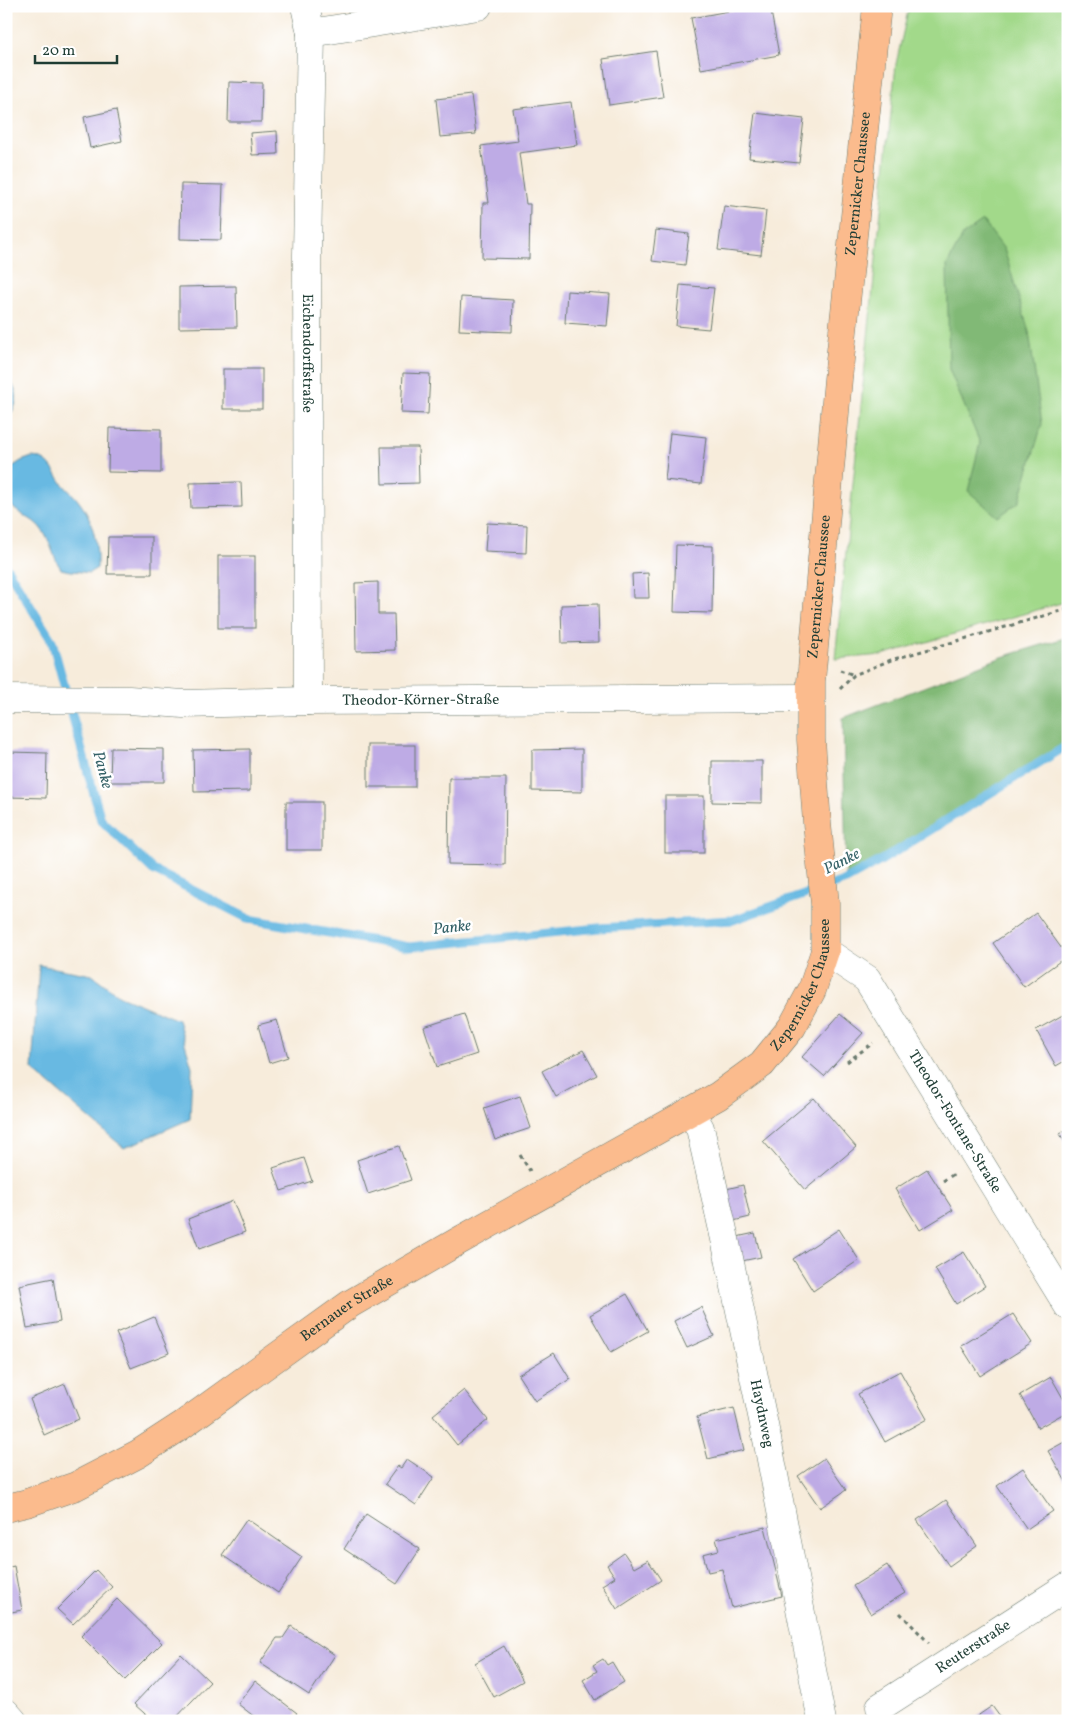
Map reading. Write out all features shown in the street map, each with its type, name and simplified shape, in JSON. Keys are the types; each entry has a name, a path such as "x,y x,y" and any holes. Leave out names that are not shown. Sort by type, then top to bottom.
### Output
{"main road":[{"name":"Zepernicker Chaussee","path":"690,1111 718,1096 762,1064 796,1020 812,990 825,951 825,904 817,823 810,698 838,378 877,6"},
{"name":"Bernauer Straße","path":"6,1508 76,1486 138,1454 181,1426 350,1304 690,1111"}],"street":[{"name":"Eichendorffstraße","path":"305,6 311,33 307,256 308,701"},
{"path":"311,33 478,6"},
{"name":"Theodor-Körner-Straße","path":"19,699 183,704 308,701 810,698"},
{"name":"Theodor-Fontane-Straße","path":"825,951 867,979 1068,1306"},
{"name":"Haydnweg","path":"690,1111 700,1128 727,1249 768,1444 822,1721"},
{"name":"Reuterstraße","path":"880,1707 1068,1586"},
{"path":"6,1714 13,1721"}],"path":[{"path":"839,691 854,675 891,660 1068,608"},
{"path":"520,1155 533,1176"},
{"path":"900,1613 926,1640 955,1658"}],"green space":[{"path":"909,6 1068,6 1068,601 882,655 835,659 896,64"},
{"path":"983,221 1004,249 1029,332 1042,424 1019,502 998,517 968,491 980,443 949,369 947,265 963,235"},
{"path":"1068,637 1068,745 846,880 843,718 1002,657"}],"water":[{"path":"6,374 11,381 16,395 15,404 10,415 6,415"},
{"path":"32,457 47,462 64,486 78,500 89,518 96,542 97,568 89,573 61,569 42,530 34,521 17,511 10,502 8,491 12,467"},
{"path":"39,965 92,975 120,996 178,1020 192,1067 190,1119 124,1148 32,1069"}],"building":[{"path":"756,6 770,6 779,55 701,69 691,18"},
{"path":"656,51 663,97 609,105 603,59"},
{"path":"229,82 262,83 261,122 228,122"},
{"path":"471,95 476,134 440,137 436,99"},
{"path":"571,102 577,145 519,153 526,204 530,204 529,259 482,258 483,203 489,203 481,146 518,141 513,109"},
{"path":"116,110 122,141 90,148 84,117"},
{"path":"755,113 804,119 799,163 749,158"},
{"path":"277,131 278,154 252,155 250,133"},
{"path":"181,184 223,185 221,240 180,239"},
{"path":"724,206 766,211 761,255 718,250"},
{"path":"656,230 689,234 685,265 652,261"},
{"path":"680,285 714,288 709,329 676,326"},
{"path":"236,286 237,327 179,328 179,287"},
{"path":"567,291 610,294 607,326 565,323"},
{"path":"461,297 513,300 512,332 459,330"},
{"path":"223,369 262,369 262,409 223,409"},
{"path":"403,373 430,374 428,414 401,413"},
{"path":"109,428 161,429 161,473 108,472"},
{"path":"670,433 706,437 701,484 665,480"},
{"path":"381,447 418,447 419,483 382,484"},
{"path":"241,482 242,507 191,508 190,483"},
{"path":"487,523 527,525 526,553 485,551"},
{"path":"108,537 152,537 152,574 107,574"},
{"path":"676,545 713,546 712,613 674,612"},
{"path":"218,556 255,556 255,628 218,628"},
{"path":"648,573 649,598 633,598 632,574"},
{"path":"378,582 378,614 394,614 395,650 356,651 355,583"},
{"path":"598,604 599,642 562,643 561,605"},
{"path":"368,745 415,745 415,787 368,787"},
{"path":"111,748 164,749 164,782 110,782"},
{"path":"250,749 250,791 194,792 193,750"},
{"path":"582,749 582,792 532,791 532,750"},
{"path":"9,752 47,753 46,798 8,797"},
{"path":"712,761 762,761 762,803 712,802"},
{"path":"449,778 506,778 505,865 448,864"},
{"path":"665,796 704,796 704,853 665,853"},
{"path":"286,802 322,802 322,850 286,850"},
{"path":"1036,913 1067,956 1024,987 993,943"},
{"path":"1068,1012 1068,1059 1056,1066 1036,1030"},
{"path":"464,1014 477,1054 437,1067 424,1027"},
{"path":"840,1014 863,1033 824,1076 802,1057"},
{"path":"277,1020 288,1057 269,1063 258,1025"},
{"path":"583,1050 597,1075 556,1097 542,1071"},
{"path":"520,1096 531,1128 495,1140 484,1108"},
{"path":"814,1098 856,1147 805,1190 763,1141"},
{"path":"1068,1129 1068,1147 1060,1134"},
{"path":"399,1146 411,1180 368,1194 357,1160"},
{"path":"304,1158 312,1181 281,1191 273,1168"},
{"path":"927,1169 953,1210 920,1230 895,1189"},
{"path":"743,1185 750,1217 729,1222 722,1190"},
{"path":"233,1201 245,1232 199,1249 188,1219"},
{"path":"839,1229 859,1260 813,1291 793,1259"},
{"path":"755,1233 761,1257 737,1262 732,1238"},
{"path":"964,1252 985,1286 956,1304 935,1269"},
{"path":"53,1278 60,1322 27,1328 19,1285"},
{"path":"627,1294 648,1331 611,1352 590,1315"},
{"path":"701,1307 714,1336 687,1348 674,1321"},
{"path":"1013,1314 1032,1343 980,1376 961,1346"},
{"path":"154,1317 169,1353 131,1368 116,1333"},
{"path":"554,1353 570,1379 535,1401 518,1375"},
{"path":"900,1371 927,1419 885,1442 858,1394"},
{"path":"1051,1377 1068,1407 1068,1411 1038,1428 1020,1395"},
{"path":"65,1384 79,1419 44,1435 30,1399"},
{"path":"464,1390 488,1420 457,1445 433,1415"},
{"path":"734,1408 744,1450 708,1459 697,1417"},
{"path":"1068,1440 1068,1485 1048,1451"},
{"path":"824,1458 846,1490 820,1508 798,1476"},
{"path":"407,1459 434,1477 416,1505 385,1484 398,1466 401,1468"},
{"path":"1023,1468 1053,1511 1027,1529 997,1486"},
{"path":"946,1500 977,1546 949,1566 917,1520"},
{"path":"366,1514 420,1549 397,1584 344,1549"},
{"path":"247,1519 302,1557 278,1593 222,1555"},
{"path":"765,1527 782,1596 732,1608 722,1569 708,1572 703,1554 719,1550 716,1539"},
{"path":"624,1553 634,1568 648,1560 661,1580 617,1609 602,1585 615,1577 607,1565"},
{"path":"887,1565 905,1593 871,1614 853,1586"},
{"path":"14,1566 22,1610 6,1613 6,1568"},
{"path":"96,1570 112,1587 73,1624 57,1609"},
{"path":"117,1599 162,1643 125,1680 81,1636"},
{"path":"291,1626 335,1655 309,1695 260,1663 277,1638 283,1638"},
{"path":"504,1646 523,1681 494,1697 475,1663"},
{"path":"181,1654 210,1682 173,1721 153,1721 134,1704"},
{"path":"603,1659 607,1665 612,1662 624,1682 595,1700 583,1680 597,1671 593,1665"},
{"path":"255,1681 297,1713 291,1721 260,1721 238,1704"},
{"path":"992,1706 1003,1721 970,1721"}],"waterway":[{"name":"Panke","path":"6,567 52,641 101,820 153,870 249,919 409,947 599,928 733,920 846,880 882,860 1068,745"}]}
